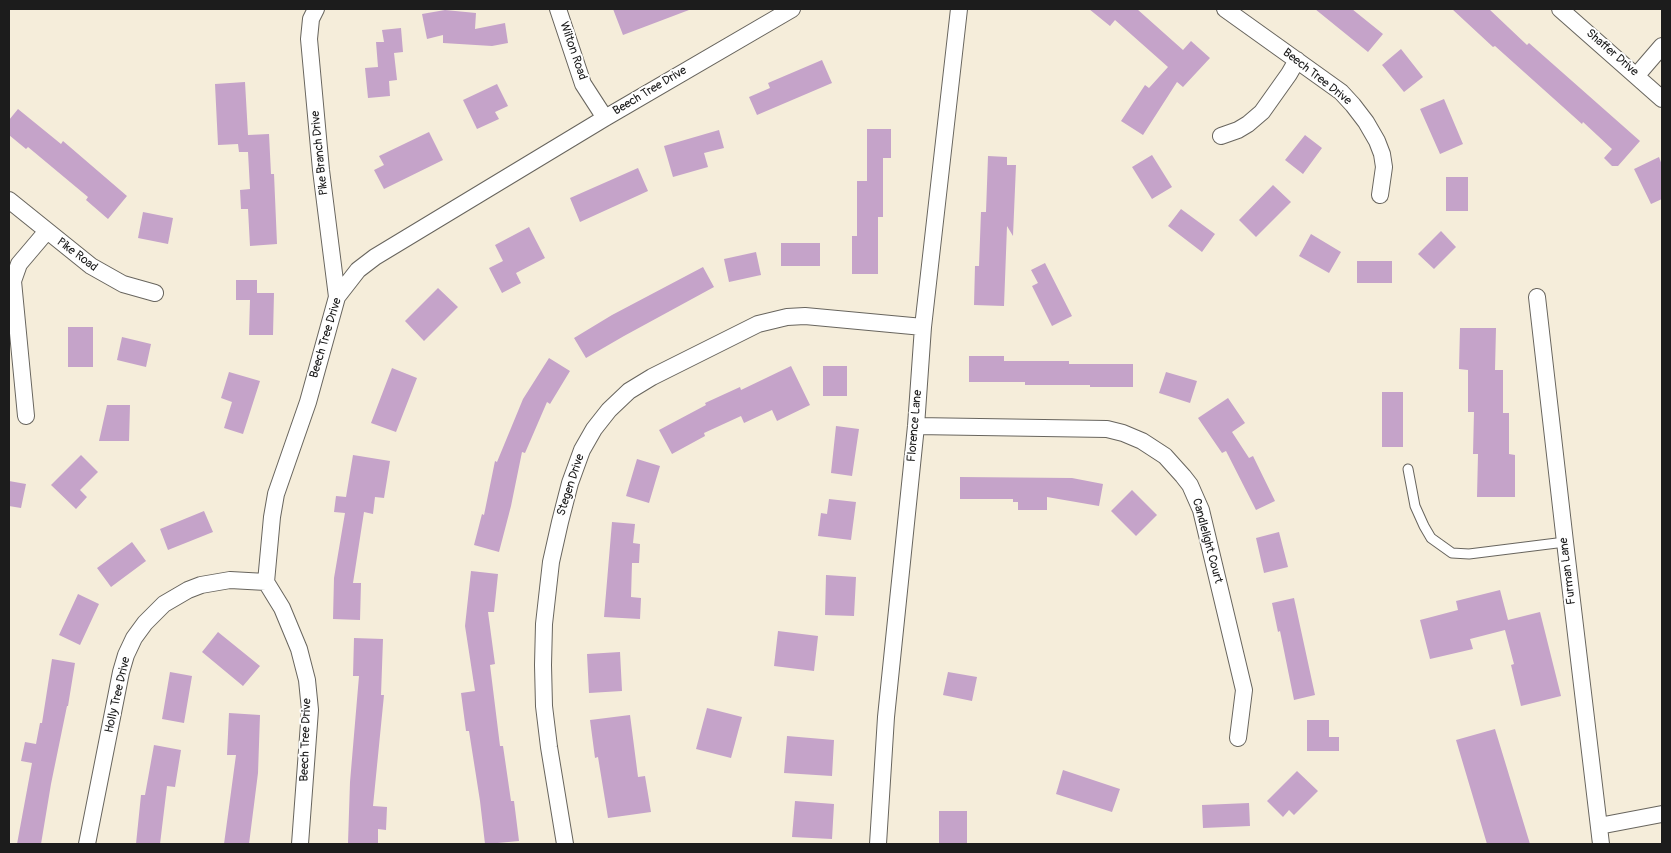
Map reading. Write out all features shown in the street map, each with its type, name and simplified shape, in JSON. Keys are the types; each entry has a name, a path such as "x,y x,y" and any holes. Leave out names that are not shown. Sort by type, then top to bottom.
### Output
{"street":[{"name":"Pike Branch Drive","path":"316,9 312,19 309,38 321,170 336,297"},
{"name":"Wilton Road","path":"558,9 583,84 605,118"},
{"name":"Beech Tree Drive","path":"300,844 310,710 307,680 299,648 282,608 266,582 276,494 308,402 336,297 358,270 375,258 605,118 792,9"},
{"name":"Florence Lane","path":"878,844 886,718 916,426 923,327 959,9"},
{"name":"Beech Tree Drive","path":"1226,9 1341,92 1353,105 1366,122 1382,154 1384,167 1380,195"},
{"name":"Shaffer Drive","path":"1560,9 1637,74 1662,98"},
{"path":"1637,74 1662,46"},
{"path":"1221,136 1243,128 1262,112 1290,74 1297,60"},
{"name":"Pike Road","path":"9,200 106,276 124,284 155,293"},
{"path":"26,416 13,281 19,264 47,231"},
{"name":"Furman Lane","path":"1537,298 1564,542 1601,844"},
{"name":"Stegen Drive","path":"565,844 548,747 543,665 544,624 551,562 570,483 582,450 594,429 609,410 629,391 652,377 758,324 787,317 805,316 923,327"},
{"name":"Candlelight Court","path":"916,426 1107,429 1142,441 1164,456 1183,476 1194,492 1201,510 1244,690 1238,738"},
{"name":"Holly Tree Drive","path":"87,844 121,672 126,654 144,623 164,604 201,585 230,580 266,582"},
{"path":"1599,826 1662,814"}],"lane":[{"path":"1408,469 1415,506 1424,526 1431,538 1452,553 1469,554 1564,542"}],"building":[{"path":"613,9 689,9 689,10 623,35"},
{"path":"1089,9 1137,9 1183,50 1191,41 1210,58 1183,87 1177,82 1143,135 1121,121 1145,85 1149,88 1168,67 1115,20 1110,26"},
{"path":"1315,9 1352,9 1383,34 1368,52"},
{"path":"1452,9 1489,9 1527,45 1529,43 1640,141 1618,166 1612,166 1604,158 1612,149 1495,46 1493,47"},
{"path":"445,10 476,13 475,29 505,23 508,43 492,46 443,43 443,35 427,39 422,14"},
{"path":"401,28 403,52 394,53 397,80 389,81 390,96 368,98 365,68 378,67 376,42 384,42 382,30"},
{"path":"1401,49 1423,77 1404,92 1382,65"},
{"path":"822,60 832,83 757,115 749,97 770,88 768,83"},
{"path":"245,82 248,135 269,134 271,174 274,174 277,244 250,246 248,209 241,209 240,190 250,189 248,152 239,152 238,144 218,145 215,84"},
{"path":"497,84 508,106 495,112 499,119 477,129 463,100"},
{"path":"1444,99 1463,144 1440,154 1420,109"},
{"path":"18,109 61,144 63,141 127,196 108,219 86,200 88,197 28,147 26,149 9,135 9,120"},
{"path":"867,129 891,129 891,158 883,158 883,217 878,217 878,274 852,274 852,236 857,236 857,181 867,181"},
{"path":"719,130 724,148 704,153 708,167 673,177 664,146"},
{"path":"429,132 443,160 384,189 374,170 384,165 379,156"},
{"path":"1305,135 1322,148 1303,174 1285,160"},
{"path":"1152,155 1172,187 1152,199 1132,167"},
{"path":"988,156 1007,157 1007,165 1016,165 1013,236 1007,226 1004,306 974,305 975,266 979,266 981,212 986,212"},
{"path":"1659,157 1662,165 1662,199 1651,204 1634,169"},
{"path":"638,168 648,191 580,222 570,198"},
{"path":"1446,177 1468,177 1468,211 1446,211"},
{"path":"1273,185 1291,202 1256,237 1239,220"},
{"path":"1181,209 1215,234 1202,252 1168,226"},
{"path":"143,212 173,218 168,244 138,238"},
{"path":"529,227 545,258 516,273 521,283 502,293 489,268 503,261 495,245"},
{"path":"1441,231 1456,247 1434,269 1418,254"},
{"path":"1311,234 1341,252 1329,273 1299,256"},
{"path":"781,243 820,243 820,266 781,266"},
{"path":"756,252 761,275 729,282 724,259"},
{"path":"1357,261 1392,261 1392,283 1357,283"},
{"path":"1045,263 1072,316 1052,326 1032,286 1038,283 1031,270"},
{"path":"703,267 714,287 586,358 574,338 612,315"},
{"path":"236,280 257,280 257,293 274,293 273,335 249,335 250,300 236,300"},
{"path":"438,288 458,307 424,341 405,321"},
{"path":"68,327 93,327 93,367 68,367"},
{"path":"1460,328 1496,328 1495,370 1503,370 1503,413 1509,413 1509,454 1515,455 1515,497 1477,497 1478,454 1473,454 1474,412 1468,412 1468,370 1459,369"},
{"path":"122,337 151,344 146,367 117,360"},
{"path":"969,356 1004,356 1004,361 1069,361 1069,364 1133,364 1133,387 1025,385 1025,382 969,382"},
{"path":"549,358 570,371 550,404 547,402 525,453 522,452 499,552 474,545 482,514 484,515 495,461 497,462 523,399"},
{"path":"791,366 810,405 777,421 772,410 744,423 741,416 704,433 705,436 672,454 659,430 706,405 705,403 740,387 741,390"},
{"path":"823,366 847,366 847,396 823,396"},
{"path":"392,368 417,378 396,432 371,423"},
{"path":"229,372 260,381 243,434 224,428 232,402 221,398"},
{"path":"1166,372 1197,381 1190,403 1159,393"},
{"path":"1382,392 1403,392 1403,447 1382,447"},
{"path":"1228,398 1245,423 1232,432 1249,458 1253,456 1275,501 1256,510 1226,451 1222,453 1198,418"},
{"path":"107,405 130,405 129,441 99,441"},
{"path":"836,426 859,429 852,476 831,473"},
{"path":"81,455 98,472 80,490 87,497 76,509 51,485"},
{"path":"353,455 390,461 384,498 375,497 373,514 364,512 353,583 361,583 360,620 333,619 334,578 345,513 334,512 336,496 346,497"},
{"path":"637,459 660,466 649,503 626,496"},
{"path":"960,477 1072,478 1103,484 1099,506 1047,497 1047,510 1018,510 1018,502 1013,502 1013,499 960,499"},
{"path":"9,481 26,484 21,508 9,506"},
{"path":"1132,490 1157,515 1136,536 1111,511"},
{"path":"829,499 856,502 851,540 818,536 821,513 827,514"},
{"path":"204,511 213,532 168,550 160,529"},
{"path":"612,522 635,524 633,543 640,544 639,563 632,563 631,597 641,598 640,619 604,617"},
{"path":"1279,532 1288,567 1264,573 1256,538"},
{"path":"132,542 146,561 111,587 97,568"},
{"path":"471,571 498,574 494,612 488,612 495,664 490,665 500,746 503,746 511,801 514,801 519,841 485,844 469,731 466,731 461,693 475,691 465,626"},
{"path":"826,575 856,577 854,616 825,615"},
{"path":"1500,590 1508,620 1540,612 1561,696 1521,706 1511,665 1514,664 1505,630 1470,639 1473,649 1430,659 1420,620 1458,610 1456,601"},
{"path":"78,594 99,604 80,645 59,635"},
{"path":"1294,598 1315,695 1294,700 1280,631 1278,632 1272,603"},
{"path":"778,631 818,636 814,671 774,666"},
{"path":"218,632 260,666 243,686 202,652"},
{"path":"354,638 383,639 381,695 384,695 373,806 387,807 386,830 378,829 378,844 348,843 350,782 359,676 353,676"},
{"path":"620,652 622,691 589,693 587,654"},
{"path":"52,659 75,663 68,706 51,784 41,844 17,844 32,763 21,761 25,742 36,744 40,723 42,723"},
{"path":"170,672 192,676 184,723 162,719"},
{"path":"948,672 977,677 972,701 943,695"},
{"path":"707,708 742,717 731,758 696,749"},
{"path":"229,713 260,715 258,773 249,844 224,844 236,755 227,755"},
{"path":"630,715 638,777 645,776 651,812 608,818 598,757 595,758 590,720"},
{"path":"1307,720 1329,720 1329,737 1339,737 1339,751 1307,751"},
{"path":"1495,729 1530,844 1487,844 1456,740"},
{"path":"787,736 834,740 832,776 784,773"},
{"path":"154,745 181,750 175,787 167,786 160,844 136,844 141,795 145,795"},
{"path":"1063,770 1120,789 1112,812 1056,794"},
{"path":"1297,771 1318,791 1294,815 1289,810 1283,817 1267,801"},
{"path":"795,801 834,804 832,839 792,837"},
{"path":"1249,803 1250,826 1203,828 1202,805"},
{"path":"939,811 967,811 967,844 939,844"}]}
